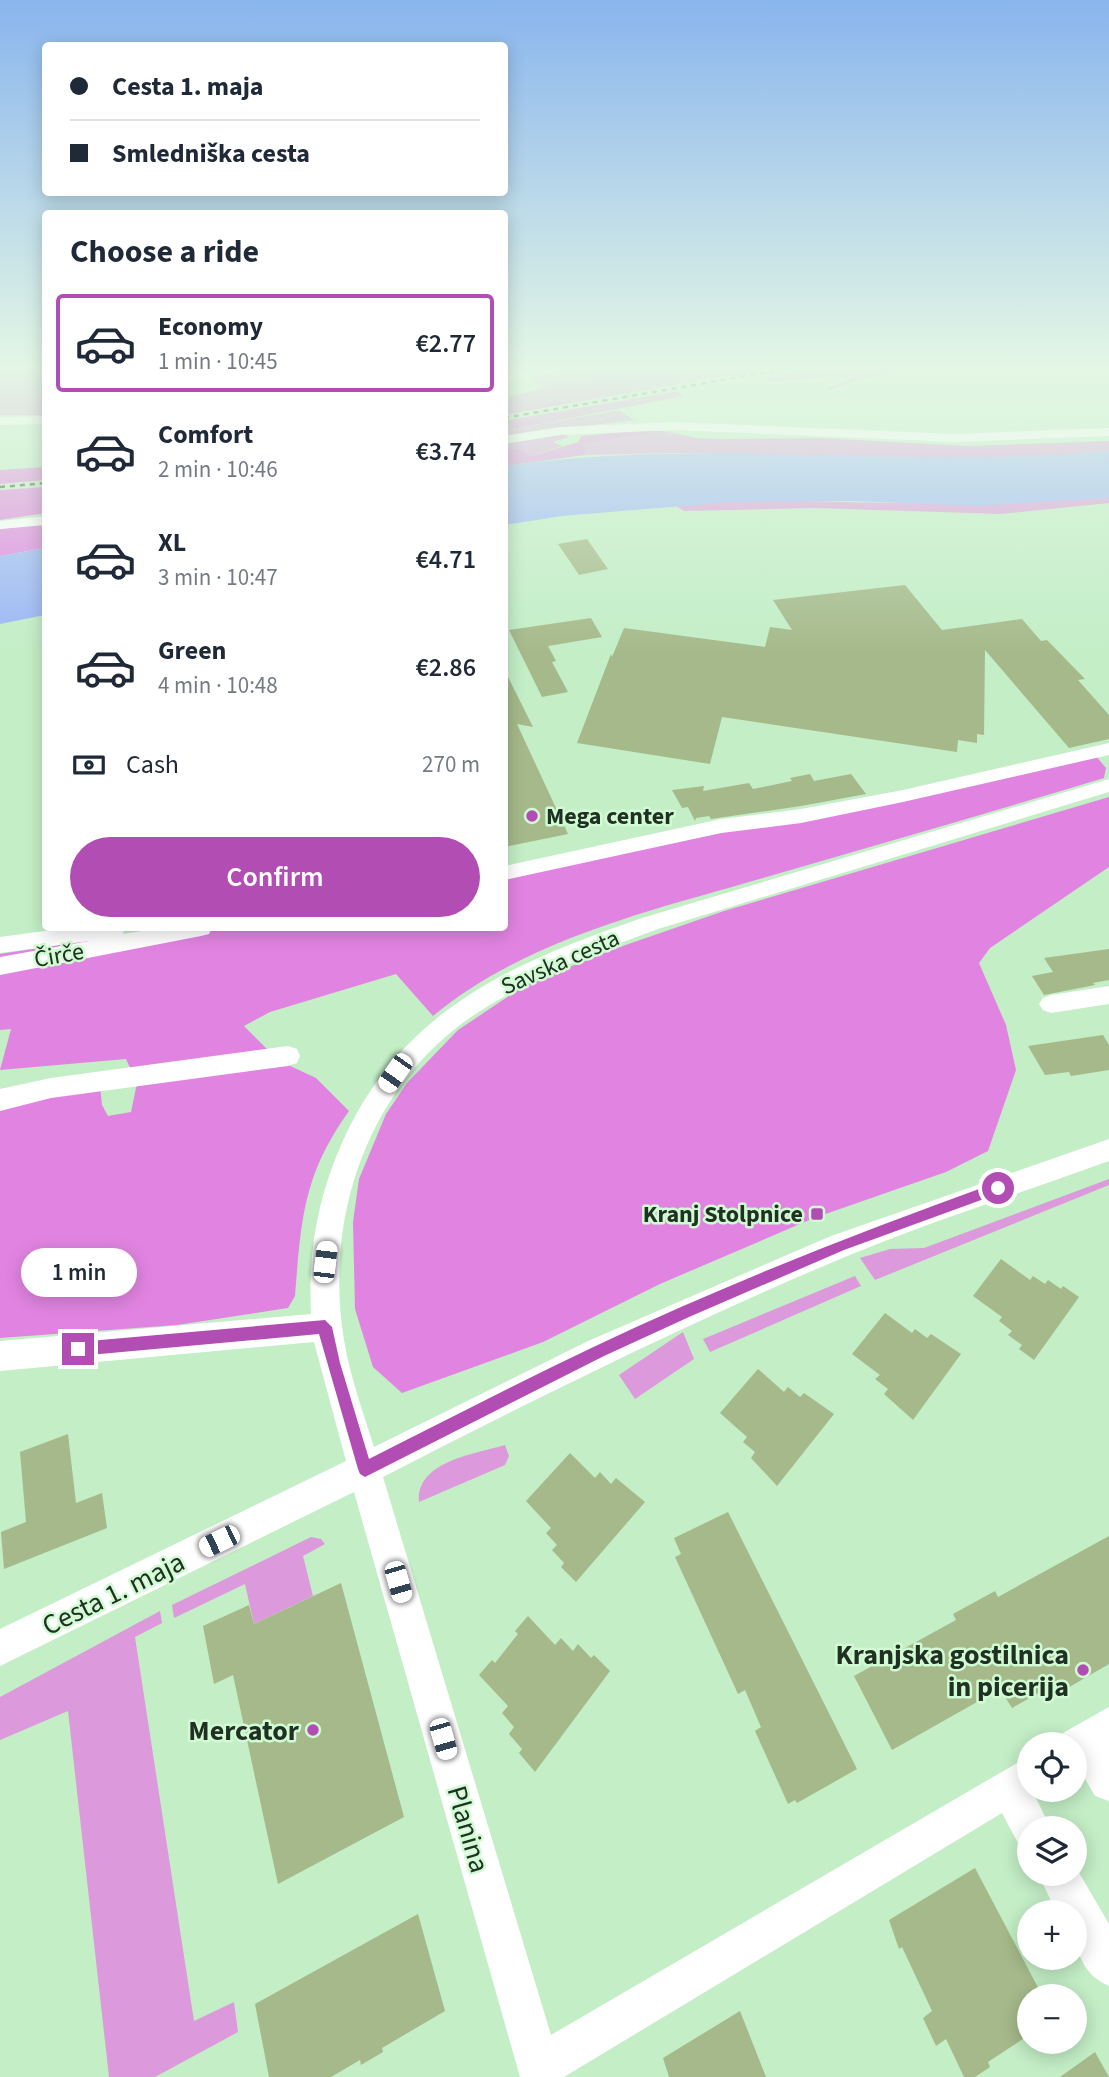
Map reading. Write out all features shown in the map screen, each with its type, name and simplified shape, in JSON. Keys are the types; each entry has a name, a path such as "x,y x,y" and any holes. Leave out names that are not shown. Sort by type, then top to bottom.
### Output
{"street":[{"path":"0,526 42,521"},
{"path":"508,872 721,826 801,816 903,796 1109,749"},
{"name":"Savska cesta","path":"365,1469 325,1327 325,1262 331,1205 346,1157 368,1113 395,1073 421,1044 452,1018 498,987 587,945 689,911 1109,785"},
{"path":"0,945 101,931"},
{"name":"Čirče","path":"0,966 185,931"},
{"path":"1051,1004 1109,995"},
{"path":"0,1100 51,1087 288,1056"},
{"name":"Cesta 1. maja","path":"0,1648 599,1351 696,1307 841,1245 1109,1150"},
{"path":"0,1356 325,1327"},
{"name":"Planina","path":"365,1469 541,2072 1017,1782"},
{"path":"1089,1738 1109,1782"},
{"path":"1065,1886 1109,1965"}],"shaded area":[{"path":"508,460 549,460 508,465"},
{"path":"42,467 42,480 0,484 0,470"},
{"path":"42,487 42,513 0,520 0,490"},
{"path":"1109,498 1109,503 1000,514 815,508 684,511 676,506 758,501 949,503"},
{"path":"42,524 42,549 0,556 0,529"},
{"path":"1095,755 1106,768 1104,778 633,916 590,931 548,947 508,967 469,989 433,1016 396,974 270,1012 244,1026 267,1049 259,1053 131,1070 126,1059 0,1070 11,1029 0,1030 0,954 151,931 508,931 508,877"},
{"path":"1109,797 1109,867 990,948 979,963 1006,1025 1016,1070 988,1151 946,1172 814,1218 660,1284 543,1342 402,1393 373,1367 355,1309 353,1222 359,1179 386,1114 407,1083 458,1030 527,984 617,948 724,911"},
{"path":"286,1064 316,1078 349,1111 322,1156 313,1178 303,1221 295,1296 288,1308 177,1325 0,1338 0,1109 100,1086 102,1105 108,1116 131,1112 138,1078"},
{"path":"1109,1179 1109,1185 875,1280 860,1258 890,1249 924,1248"},
{"path":"855,1276 861,1286 710,1352 703,1339"},
{"path":"683,1332 694,1359 635,1399 619,1375"},
{"path":"505,1445 509,1456 505,1465 419,1502 421,1488 427,1477 437,1468 464,1456"},
{"path":"311,1537 321,1539 325,1544 303,1556 313,1596 254,1624 245,1584 174,1618 172,1605"},
{"path":"160,1611 162,1623 135,1637 194,2021 234,2002 238,2032 155,2077 109,2077 68,1711 0,1740 0,1697"}],"water":[{"path":"561,460 1109,460 1109,498 976,506 850,501 731,502 562,516 508,524 508,466"},
{"path":"42,549 42,616 0,624 0,556"}],"building":[{"path":"587,539 608,569 579,575 558,544"},
{"path":"905,585 942,630 1022,619 1041,641 1047,640 1085,679 1078,680 1109,715 1109,739 1069,748 985,650 984,735 977,734 977,743 958,740 957,752 722,717 710,764 577,743 611,654 612,657 624,628 765,647 770,627 792,630 773,600"},
{"path":"591,618 602,637 548,646 556,661 552,662 568,692 542,697 509,630"},
{"path":"508,677 533,727 517,724 568,834 508,846"},
{"path":"810,774 814,781 851,774 866,794 711,819 709,816 696,818 695,821 688,807 682,808 672,790 704,786 703,791 749,783 753,789 792,781 790,778"},
{"path":"1109,949 1109,980 1093,983 1095,985 1044,995 1032,976 1053,972 1044,958"},
{"path":"1103,1035 1109,1045 1109,1070 1071,1076 1069,1072 1045,1075 1028,1046"},
{"path":"1001,1259 1030,1280 1033,1276 1045,1284 1048,1280 1079,1297 1034,1360 1019,1349 1022,1345 1008,1335 1012,1331 999,1321 1002,1317 973,1296"},
{"path":"885,1313 912,1333 915,1329 927,1338 931,1334 961,1354 913,1420 884,1394 888,1389 875,1379 880,1375 852,1354"},
{"path":"758,1369 784,1392 788,1387 800,1397 804,1393 834,1414 777,1486 751,1458 755,1452 743,1442 747,1437 720,1413"},
{"path":"68,1434 76,1503 102,1493 107,1528 4,1569 1,1532 26,1522 20,1452"},
{"path":"570,1453 595,1478 600,1472 611,1484 616,1478 645,1502 576,1582 561,1567 564,1563 552,1550 557,1545 546,1533 551,1528 526,1501"},
{"path":"728,1512 857,1769 797,1803 795,1800 788,1804 755,1731 761,1727 745,1690 738,1694 675,1557 681,1554 674,1538"},
{"path":"1109,1536 1109,1664 1059,1693 1054,1684 1012,1708 1000,1689 892,1750 854,1676 956,1620 953,1614 995,1591 998,1597"},
{"name":"Mercator","path":"341,1583 404,1817 278,1884 233,1675 214,1684 203,1626 249,1605 254,1624"},
{"path":"528,1616 555,1645 561,1638 573,1651 578,1644 591,1658 594,1655 610,1671 535,1772 519,1753 522,1749 509,1734 514,1727 502,1713 508,1706 479,1675 492,1660 495,1663 518,1634 515,1631"},
{"path":"975,1868 1017,1948 1017,1970 1029,1970 1036,1984 1017,1984 1017,2043 988,2062 990,2067 975,2077 964,2077 946,2039 936,2046 923,2018 932,2011 902,1947 899,1949 889,1920"},
{"path":"418,1914 445,2011 382,2048 383,2052 361,2065 360,2060 331,2077 269,2077 255,2004"},
{"path":"740,2011 766,2077 669,2077 663,2058"},
{"path":"1095,2052 1109,2077 1060,2077"}],"railway":[{"path":"0,487 42,483"}],"place":[{"name":"Mega center","path":"532,816"},
{"name":"Kranj Stolpnice","path":"817,1214"},
{"name":"Kranjska gostilnica in picerija","path":"1083,1670"},
{"name":"Mercator","path":"313,1730"}],"route":[{"path":"78,1349 325,1327 365,1469 599,1351 684,1312 841,1245 998,1188"}]}
